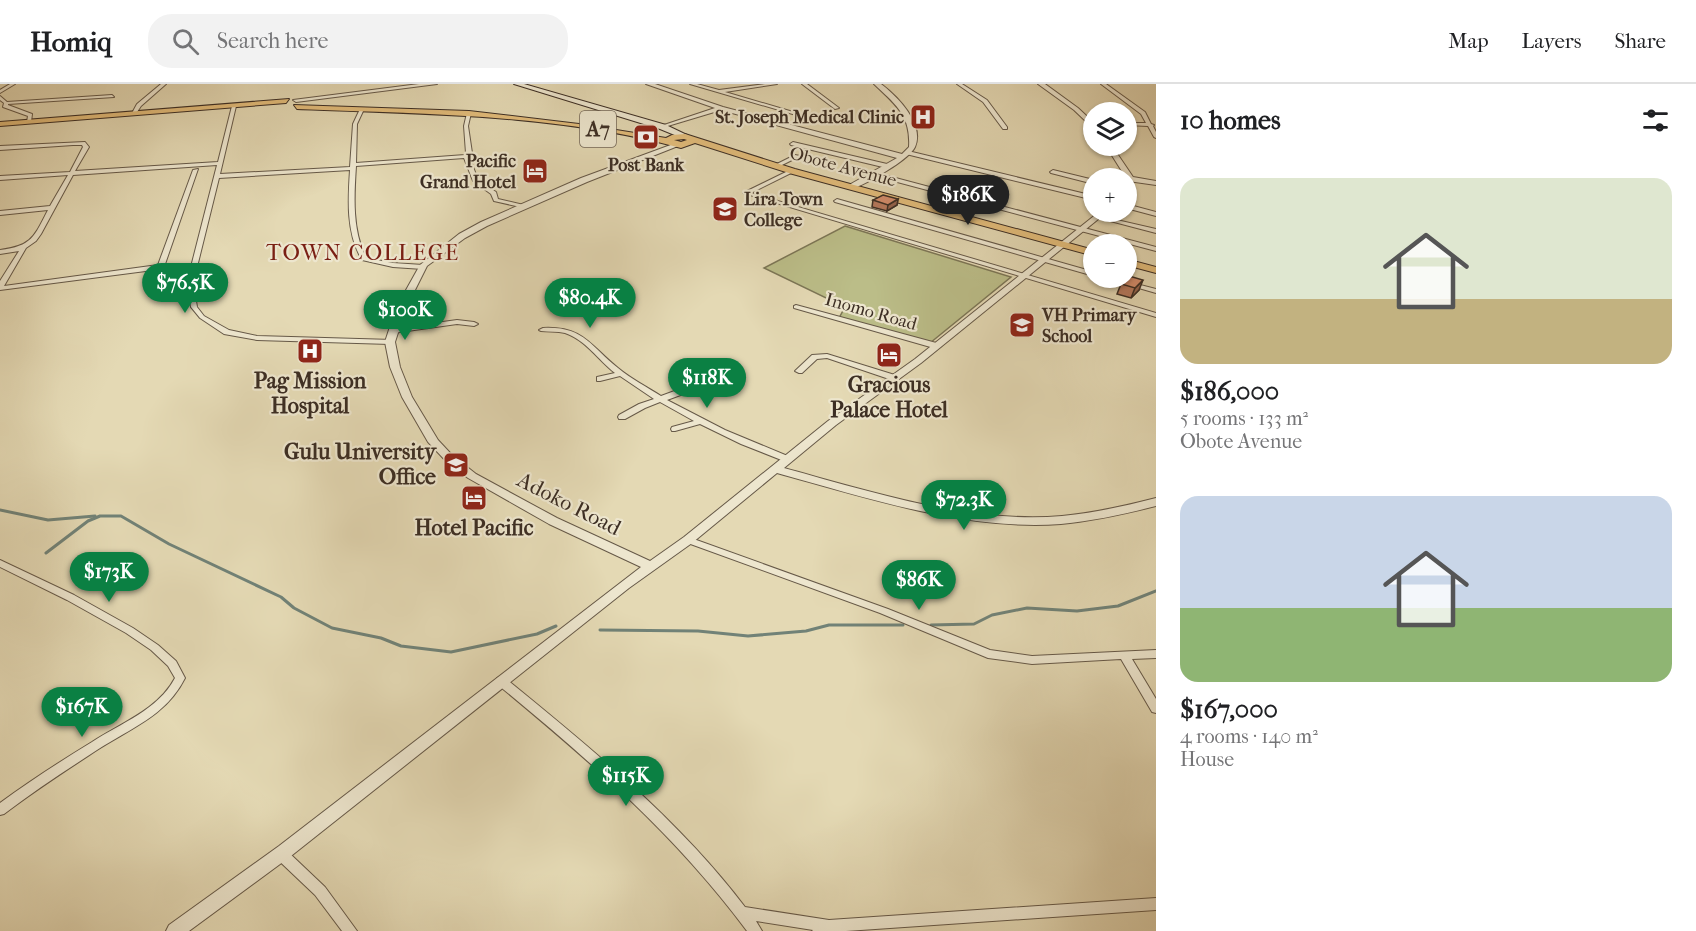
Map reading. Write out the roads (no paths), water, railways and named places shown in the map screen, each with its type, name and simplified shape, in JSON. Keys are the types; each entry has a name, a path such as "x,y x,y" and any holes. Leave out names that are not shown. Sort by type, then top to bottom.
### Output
{"main road":[{"path":"517,84 663,127 690,140"},
{"name":"A7","path":"0,124 300,103 315,107 470,112"},
{"name":"A7","path":"315,107 470,112 530,118 671,141 690,140"},
{"name":"Obote Avenue","path":"690,140 792,171 1083,250"},
{"path":"1137,265 1156,270"}],"street":[{"path":"0,92 13,84"},
{"path":"133,114 139,105 164,84"},
{"path":"300,103 325,97 434,84"},
{"path":"649,84 721,108 905,155 1083,195"},
{"path":"692,84 798,114"},
{"path":"715,92 775,84"},
{"path":"804,84 837,108"},
{"path":"852,187 905,155 913,138 906,113 896,99 877,84"},
{"path":"959,84 985,101 1005,128"},
{"path":"1041,84 1083,117"},
{"path":"1103,84 1134,104 1153,123 1156,137"},
{"path":"6,103 112,96"},
{"path":"0,98 6,103 5,106 30,115 29,122"},
{"path":"234,106 191,289 195,307 202,317 227,332 257,338 392,337 446,323 474,324"},
{"path":"663,127 721,108"},
{"path":"362,109 355,124 351,210 360,253 364,259 393,265 423,267"},
{"path":"466,156 469,153 466,126 470,112"},
{"path":"1137,124 1153,123"},
{"path":"392,337 401,308 423,267 462,236 671,141"},
{"path":"0,148 83,143 86,147 32,244 23,249 0,252"},
{"path":"793,144 887,166"},
{"path":"217,176 466,156"},
{"path":"466,156 477,181 494,193 496,200 525,206"},
{"path":"776,166 796,156"},
{"path":"0,178 220,163"},
{"path":"0,287 161,267 196,170"},
{"path":"792,171 746,193 1024,278 1156,315"},
{"path":"1053,172 1083,179"},
{"path":"873,174 1156,249"},
{"path":"1137,180 1156,183"},
{"path":"837,201 1083,271"},
{"path":"0,213 52,207"},
{"path":"1137,209 1156,214"},
{"path":"175,931 281,854 624,585 688,540 787,459 1024,278 1090,222"},
{"path":"1126,222 1156,231"},
{"path":"0,287 23,249"},
{"path":"1137,286 1156,291"},
{"name":"Inomo Road","path":"796,307 937,346"},
{"path":"543,330 564,330 582,338 620,374 660,399 702,422 787,459"},
{"name":"Adoko Road","path":"392,337 394,367 407,397 434,442 448,457 472,476 537,512 651,566"},
{"path":"799,371 815,357 827,356 895,378"},
{"path":"600,379 620,374"},
{"path":"622,417 683,391"},
{"path":"675,429 702,422"},
{"path":"775,469 905,505 984,519 1040,521 1079,519 1156,502"},
{"path":"688,540 884,611 988,654 1032,660 1156,654"},
{"path":"0,563 79,602 155,647 176,666 180,678 172,693 153,710 28,788 0,810"},
{"path":"1125,657 1156,709"},
{"path":"501,681 591,754 658,816 755,931"},
{"path":"281,854 320,891 350,931"},
{"path":"742,913 824,928 1156,904"}],"waterway":[{"path":"0,510 48,520 95,516"},
{"path":"46,553 88,521 100,516 121,516 169,544 281,597 294,608 332,628 381,638 401,646 451,652 537,634 556,626"},
{"path":"931,625 974,624 992,615 1027,608 1077,611 1118,606 1156,591"},
{"path":"600,630 698,631 748,636 806,631 829,625 903,625"}],"place":[{"name":"St. Joseph Medical Clinic","path":"923,117"},
{"name":"Post Bank","path":"646,137"},
{"name":"Pacific Grand Hotel","path":"535,171"},
{"name":"Lira Town College","path":"725,209"},
{"name":"VH Primary School","path":"1022,325"},
{"name":"Pag Mission Hospital","path":"310,351"},
{"name":"Gracious Palace Hotel","path":"889,355"},
{"name":"Gulu University Office","path":"456,465"},
{"name":"Hotel Pacific","path":"474,498"}],"district":[{"name":"TOWN COLLEGE","path":"363,253"}]}
